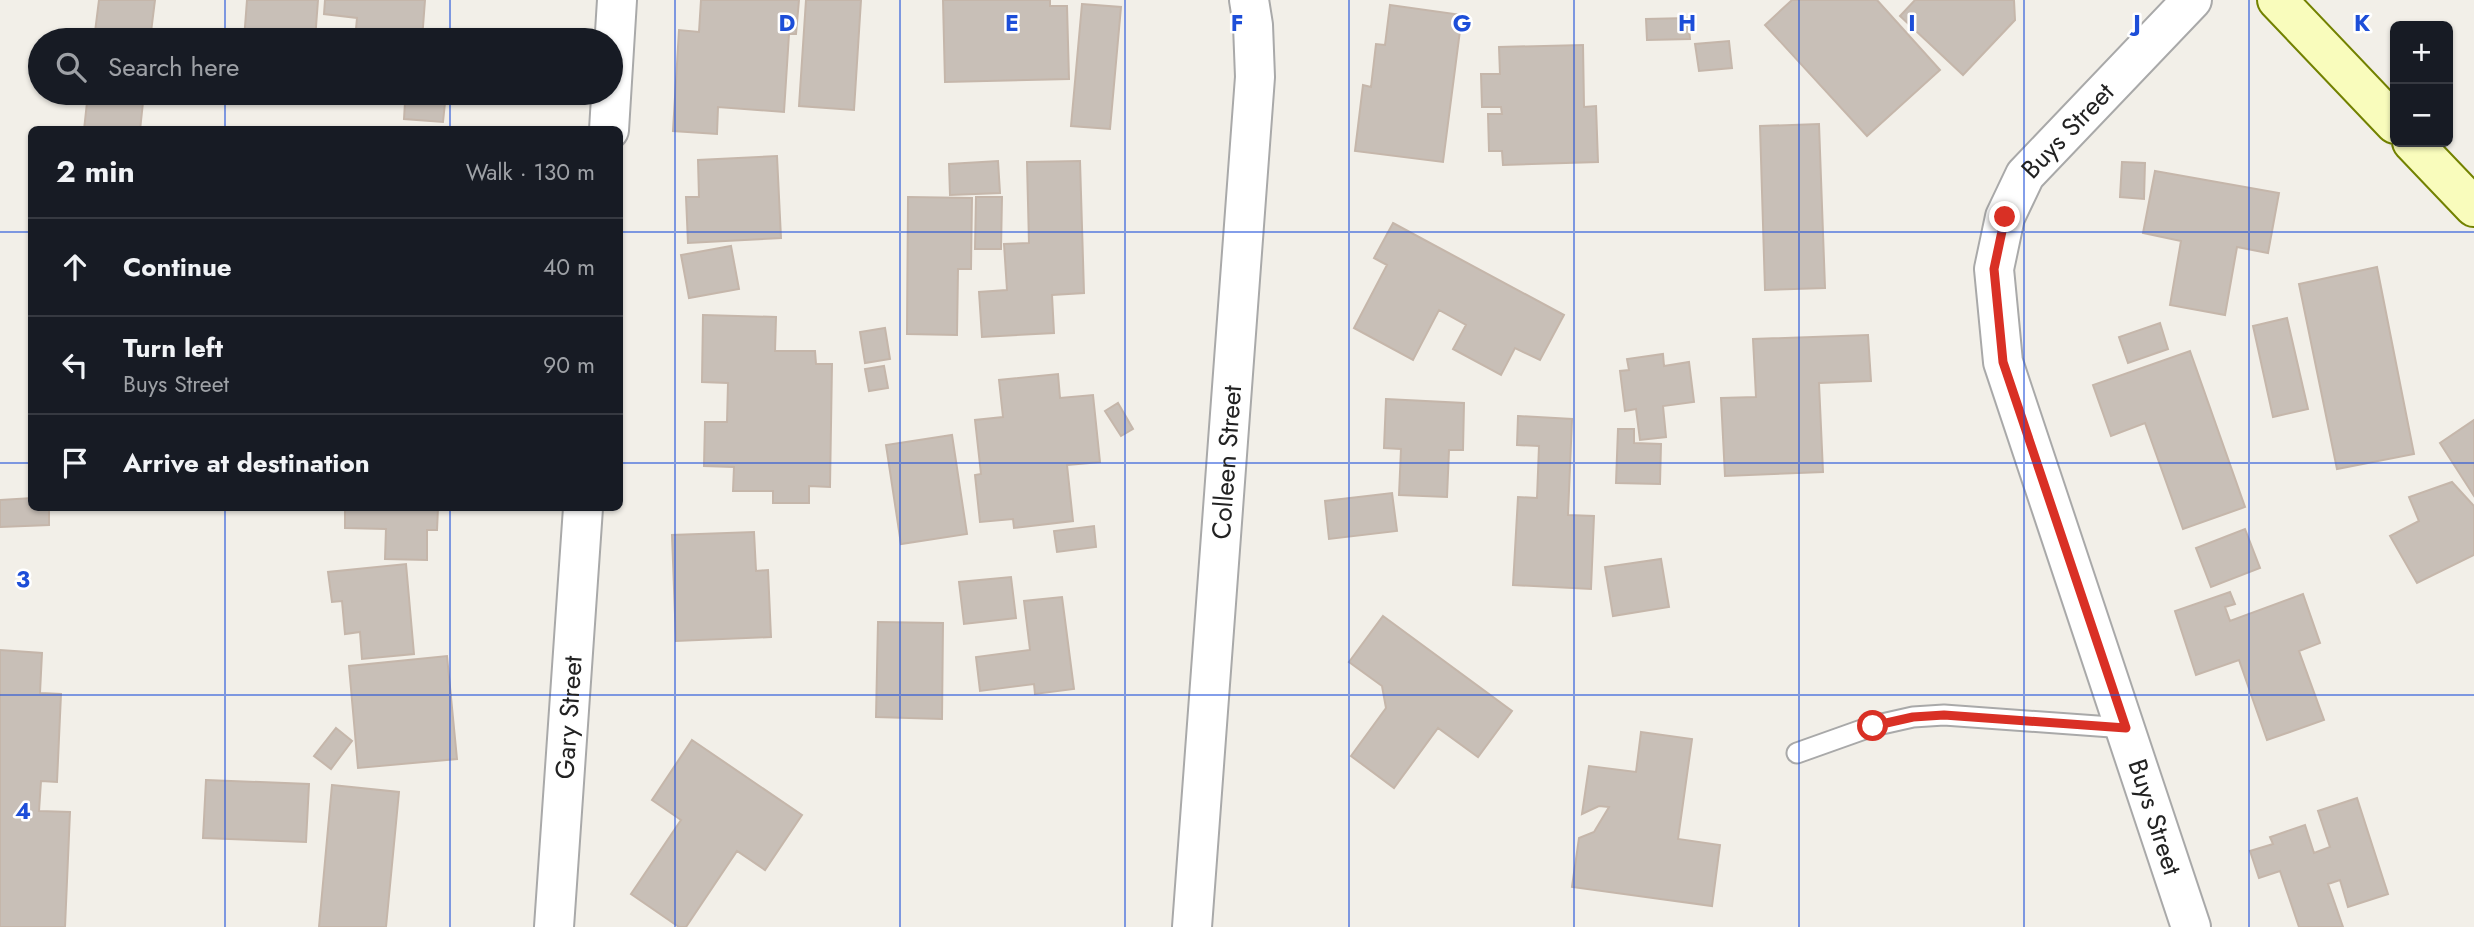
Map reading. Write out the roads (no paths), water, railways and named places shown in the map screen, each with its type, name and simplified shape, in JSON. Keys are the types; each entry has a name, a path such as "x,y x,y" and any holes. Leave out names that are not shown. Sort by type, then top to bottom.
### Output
{"street":[{"path":"615,28 617,0"},
{"name":"Colleen Street","path":"1192,927 1255,77 1249,0"},
{"name":"Buys Street","path":"2191,927 2003,362 1994,269 2005,217 2025,175 2192,0"},
{"path":"2277,0 2390,119"},
{"path":"608,126 610,105"},
{"path":"2417,147 2474,207"},
{"name":"Gary Street","path":"554,927 583,511"}],"lane":[{"path":"1797,753 1873,726 1913,717 1944,715 2126,728"}]}
